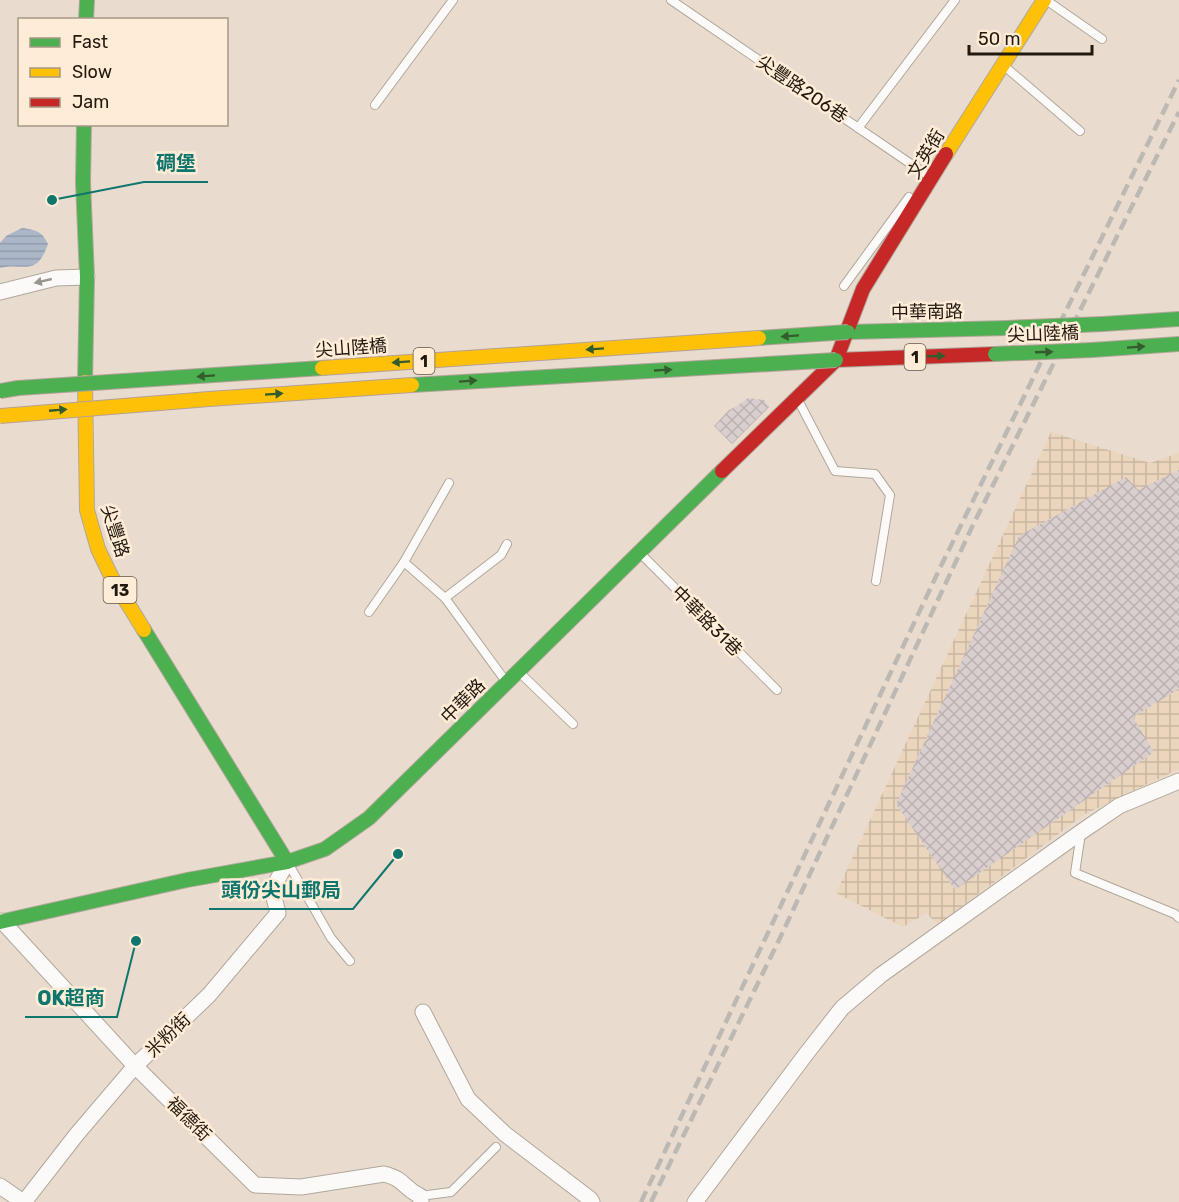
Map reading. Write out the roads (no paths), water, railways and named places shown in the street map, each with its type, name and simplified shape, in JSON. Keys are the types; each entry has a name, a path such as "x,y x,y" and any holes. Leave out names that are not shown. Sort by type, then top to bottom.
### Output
{"main road":[{"path":"86,18 87,0"},
{"name":"文英街","path":"848,332 863,290 1002,64 1045,0"},
{"name":"尖豐路","path":"84,126 83,182 87,277 85,362 87,510 98,549 112,578 287,861"},
{"name":"尖山陸橋","path":"1007,328 1179,319"},
{"name":"中華南路","path":"848,332 1007,328"},
{"name":"中華路","path":"1,921 141,889 287,861 325,849 369,818 836,360 848,332"},
{"name":"尖山陸橋","path":"0,391 848,332"},
{"name":"尖山陸橋","path":"836,360 1092,350 1179,344"},
{"name":"1","path":"0,416 127,404 836,360"}],"street":[{"path":"0,292 56,278 87,277"},
{"path":"695,1202 842,1008 881,975 1081,831 1119,806 1179,781"},
{"name":"米粉街","path":"24,1202 77,1134 135,1066 209,995 278,913 272,890 287,861"},
{"name":"福德街","path":"1,921 135,1066 255,1185 301,1187 384,1174 398,1177 410,1192 421,1199"},
{"path":"423,1012 468,1099 505,1134 590,1201"},
{"path":"0,1186 24,1202"}],"lane":[{"path":"375,105 453,0"},
{"name":"尖豐路206巷","path":"671,0 932,178"},
{"path":"858,128 955,0"},
{"path":"1045,0 1102,39"},
{"path":"1002,64 1080,131"},
{"path":"844,286 919,183 932,178"},
{"path":"796,397 835,471 875,474 890,495 876,581"},
{"path":"369,612 404,562 449,483"},
{"path":"445,598 501,555 507,544"},
{"name":"中華路31巷","path":"638,552 777,690"},
{"path":"404,562 445,598 507,683"},
{"path":"519,672 573,724"},
{"path":"1081,831 1075,873 1175,914 1179,918"},
{"path":"287,861 331,938 350,961"},
{"path":"421,1199 452,1192 496,1147"}],"water":[{"path":"22,228 35,231 43,236 48,244 44,255 34,265 0,268 0,243 6,236"}],"railway":[{"path":"641,1202 940,568 1179,80"},
{"path":"651,1202 780,938 972,527 1179,112"}],"place":[{"name":"碉堡","path":"52,200"},
{"name":"頭份尖山郵局","path":"398,854"},
{"name":"OK超商","path":"136,941"}]}
